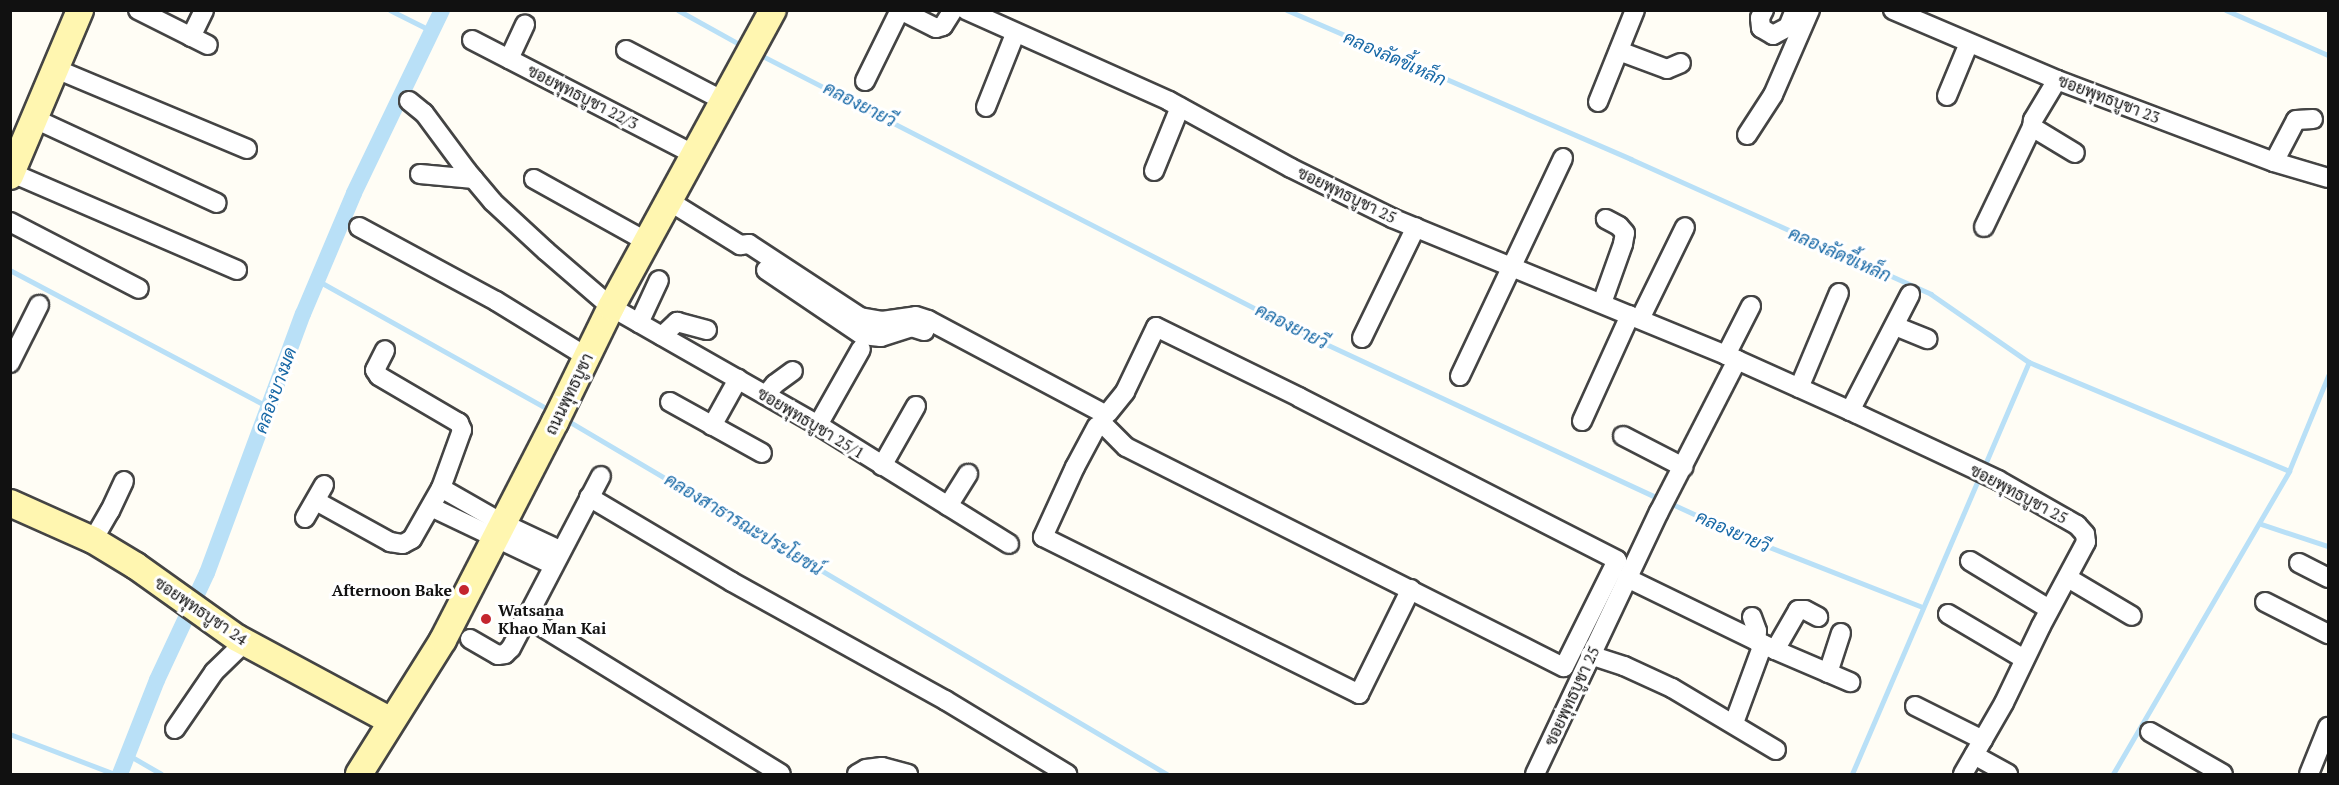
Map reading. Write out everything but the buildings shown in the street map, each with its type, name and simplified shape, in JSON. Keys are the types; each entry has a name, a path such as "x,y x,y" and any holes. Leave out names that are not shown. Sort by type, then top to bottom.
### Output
{"main road":[{"path":"12,169 81,10"},
{"name":"ถนนพุทธบูชา","path":"359,774 443,640 560,413 611,307 773,10"},
{"name":"ซอยพุทธบูชา 24","path":"10,503 93,540 136,566 241,640 391,721"}],"street":[{"path":"138,10 208,45"},
{"path":"191,37 204,10"},
{"path":"865,81 900,10 936,28 943,26 953,10"},
{"name":"ซอยพุทธบูชา 25","path":"966,10 1180,107 1292,168 1416,227 1602,303 1850,411 1998,480 2076,525 2085,534 2086,542 1963,774"},
{"path":"1598,102 1635,10"},
{"path":"1764,10 1760,18 1761,28 1773,35 1788,27 1795,10"},
{"path":"1747,135 1773,95 1810,10"},
{"name":"ซอยพุทธบูชา 23","path":"1893,10 1928,18 1969,43 2057,80 2274,162 2328,178"},
{"path":"509,59 525,24"},
{"path":"986,107 1015,34"},
{"name":"ซอยพุทธบูชา 22/3","path":"472,39 695,155"},
{"path":"1947,96 1969,43"},
{"path":"626,50 722,100"},
{"path":"1619,51 1667,69 1681,63"},
{"path":"56,69 247,149"},
{"path":"1984,227 2032,127 2033,120 2057,80"},
{"name":"ซอยพุทธบูชา 25/1","path":"409,101 424,113 493,202 611,307 818,425 1009,544"},
{"path":"1154,171 1180,107"},
{"path":"35,119 217,203"},
{"path":"2274,162 2296,120 2313,119"},
{"path":"2032,127 2075,153"},
{"path":"1460,376 1510,265 1563,158"},
{"path":"12,169 237,270"},
{"path":"420,174 474,179"},
{"path":"534,179 647,242"},
{"path":"669,201 740,246 749,244 861,317 882,321 916,316 928,320 1101,419 1126,447 1411,589 1564,667 1617,561 1299,397 1156,327 1125,392 1101,419 1075,467 1043,537 1359,694 1411,589"},
{"path":"1602,303 1625,233 1619,226 1606,219"},
{"path":"10,222 139,289"},
{"path":"359,227 496,301 587,357"},
{"path":"1362,338 1416,227"},
{"path":"1582,421 1635,317 1685,227"},
{"path":"639,323 659,280"},
{"path":"1799,388 1839,293"},
{"path":"1850,411 1910,294"},
{"path":"10,363 39,305"},
{"path":"1731,358 1751,306"},
{"path":"662,336 677,322 707,330"},
{"path":"1895,326 1927,339"},
{"path":"818,425 861,349"},
{"path":"305,518 320,493 398,544 407,543 412,539 441,488 462,430 459,423 379,376 375,370 385,350"},
{"name":"ซอยพุทธบูชา 25","path":"1535,774 1627,578 1683,467 1731,358"},
{"path":"766,395 775,384 793,371"},
{"path":"712,426 738,379"},
{"path":"670,402 762,453"},
{"path":"882,466 916,406"},
{"path":"1623,436 1683,467"},
{"path":"948,506 968,474"},
{"path":"470,639 498,655 504,654 511,648 556,558 601,476"},
{"path":"93,540 124,480"},
{"path":"441,488 498,530"},
{"path":"589,497 732,582 945,700 1061,773"},
{"path":"431,507 498,530 556,558"},
{"path":"1970,561 2049,609"},
{"path":"2299,563 2328,578"},
{"path":"1627,578 1765,645 1850,682"},
{"path":"2068,578 2132,616"},
{"path":"2265,602 2328,634"},
{"path":"1734,723 1765,645 1797,610 1806,610 1818,617"},
{"path":"1948,614 2024,659"},
{"path":"526,617 781,774"},
{"path":"1752,617 1765,645"},
{"path":"1828,673 1841,633"},
{"path":"175,729 214,672 241,640"},
{"path":"1590,655 1653,679 1734,723 1776,750"},
{"path":"1915,706 1978,748 2008,774"},
{"path":"2309,774 2328,727"},
{"path":"2150,732 2223,774"},
{"path":"857,774 866,769 882,767 908,774"}],"waterway":[{"path":"390,10 432,31"},
{"name":"คลองบางมด","path":"120,774 157,680 207,573 303,314 354,193 442,10"},
{"name":"คลองยายวี","path":"678,10 743,46"},
{"name":"คลองลัดขี้เหล็ก","path":"1287,10 1631,159 1931,294 2029,362 2289,471 2328,376"},
{"path":"2226,10 2328,55"},
{"name":"คลองยายวี","path":"759,54 1309,336 1660,499"},
{"path":"10,270 267,406"},
{"name":"คลองสาธารณะประโยชน์","path":"317,280 553,412"},
{"path":"1984,467 2029,362"},
{"name":"คลองสาธารณะประโยชน์","path":"565,419 1167,774"},
{"path":"2113,774 2289,471"},
{"path":"1852,774 1980,475"},
{"name":"คลองยายวี","path":"1668,502 1744,537 1923,607"},
{"path":"2261,524 2328,546"},
{"path":"10,734 115,774"},
{"path":"127,754 161,774"}],"place":[{"name":"Afternoon Bake","path":"464,590"},
{"name":"Watsana Khao Man Kai","path":"486,619"}]}
